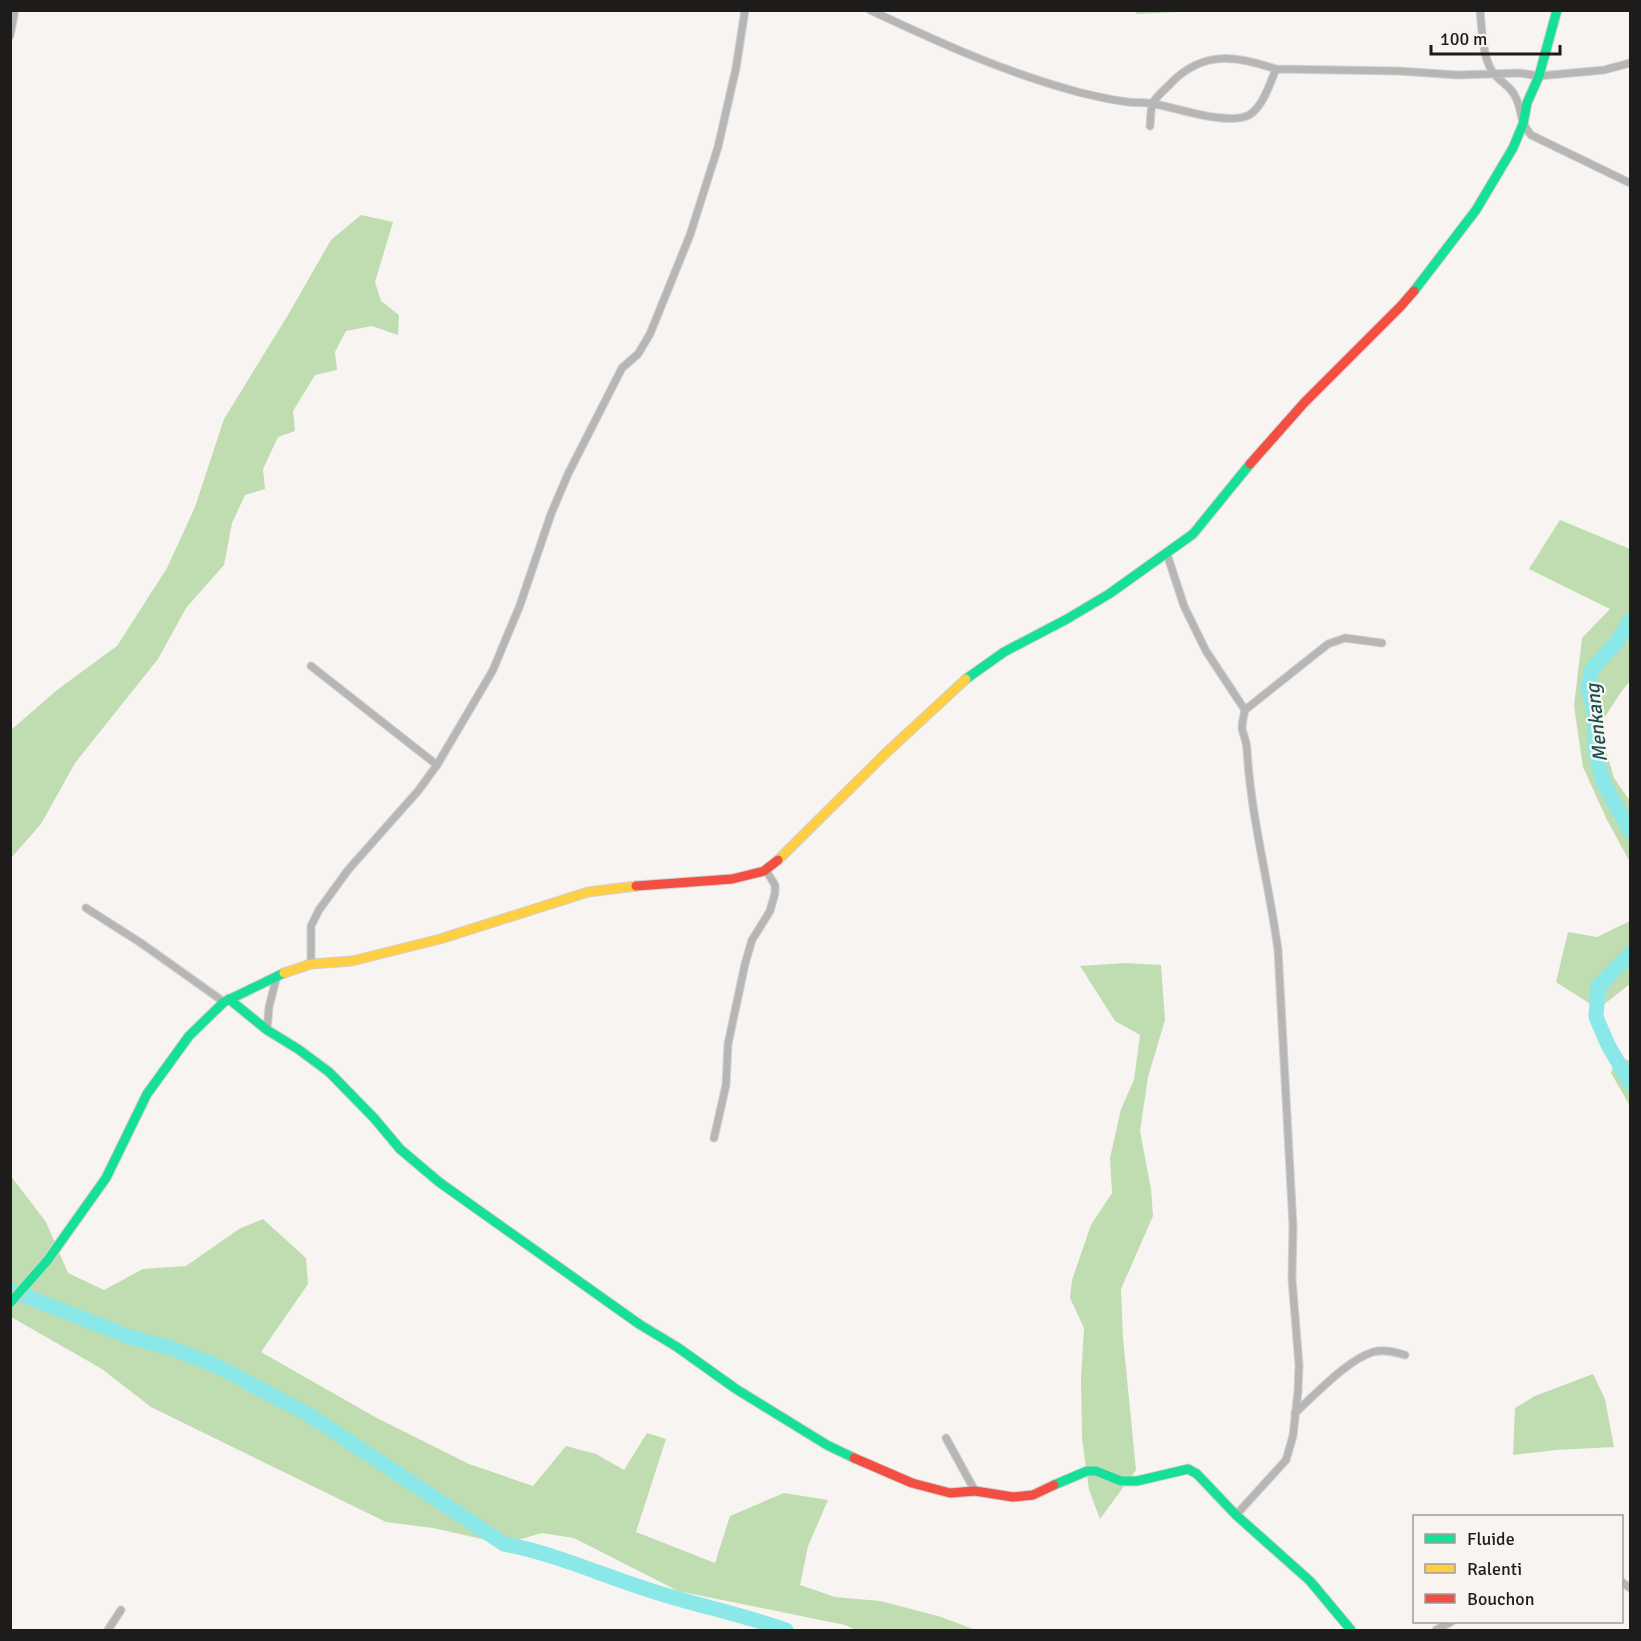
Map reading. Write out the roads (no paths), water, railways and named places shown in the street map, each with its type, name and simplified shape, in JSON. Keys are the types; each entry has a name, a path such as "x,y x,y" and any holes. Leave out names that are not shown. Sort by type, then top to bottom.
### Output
{"street":[{"path":"10,36 15,10"},
{"path":"310,964 311,926 319,910 348,870 418,792 437,765 493,670 520,605 551,514 568,474 622,368 644,345 658,316 693,225 718,147 734,77 745,10"},
{"path":"870,10 955,50 1013,72 1078,92 1116,100 1153,104 1202,115 1228,118 1246,117 1256,110 1276,69"},
{"path":"1480,10 1487,55 1493,72 1515,96 1523,124 1531,135 1630,183"},
{"path":"267,1030 267,1018 276,976 291,970 310,964 352,961 417,945 588,892 732,879 764,871 789,852 902,738 974,673 1004,652 1109,594 1167,554 1200,526 1257,455 1304,403 1420,284 1476,210 1508,157 1523,124 1527,103 1539,76 1557,10"},
{"path":"1150,126 1153,104 1188,68 1205,60 1238,59 1276,69 1398,71 1458,75 1493,72 1539,76 1604,70 1630,63"},
{"path":"1167,554 1184,606 1206,651 1245,710"},
{"path":"1236,1515 1286,1460 1293,1436 1299,1365 1292,1279 1293,1226 1278,950 1256,832 1247,747 1242,728 1245,710 1328,644 1345,638 1382,643"},
{"path":"311,666 437,765"},
{"path":"714,1138 726,1085 728,1044 745,964 752,940 770,911 775,894 772,878 764,871"},
{"path":"86,908 226,1000 267,1030 298,1048 329,1072 374,1118 400,1149 420,1167 543,1257 735,1389 827,1445 859,1461 934,1490 950,1493 975,1491 1012,1497 1033,1495 1087,1471 1096,1471 1121,1480 1137,1481 1188,1469 1197,1474 1236,1515 1310,1581 1351,1630"},
{"path":"10,1303 47,1261 106,1178 147,1094 189,1036 226,1000 291,970"},
{"path":"1295,1413 1338,1374 1372,1352 1386,1350 1405,1355"},
{"path":"946,1438 975,1491"},
{"path":"108,1630 121,1610"}],"waterway":[{"name":"Menkang","path":"1630,621 1616,643 1592,669 1588,688 1594,712 1595,751 1604,784 1630,831"},
{"name":"Menkang","path":"1630,954 1598,987 1596,1017 1608,1045 1630,1083"},
{"path":"10,1290 130,1337 171,1348 217,1366 309,1415 504,1544 541,1553 631,1584 786,1630"}]}
